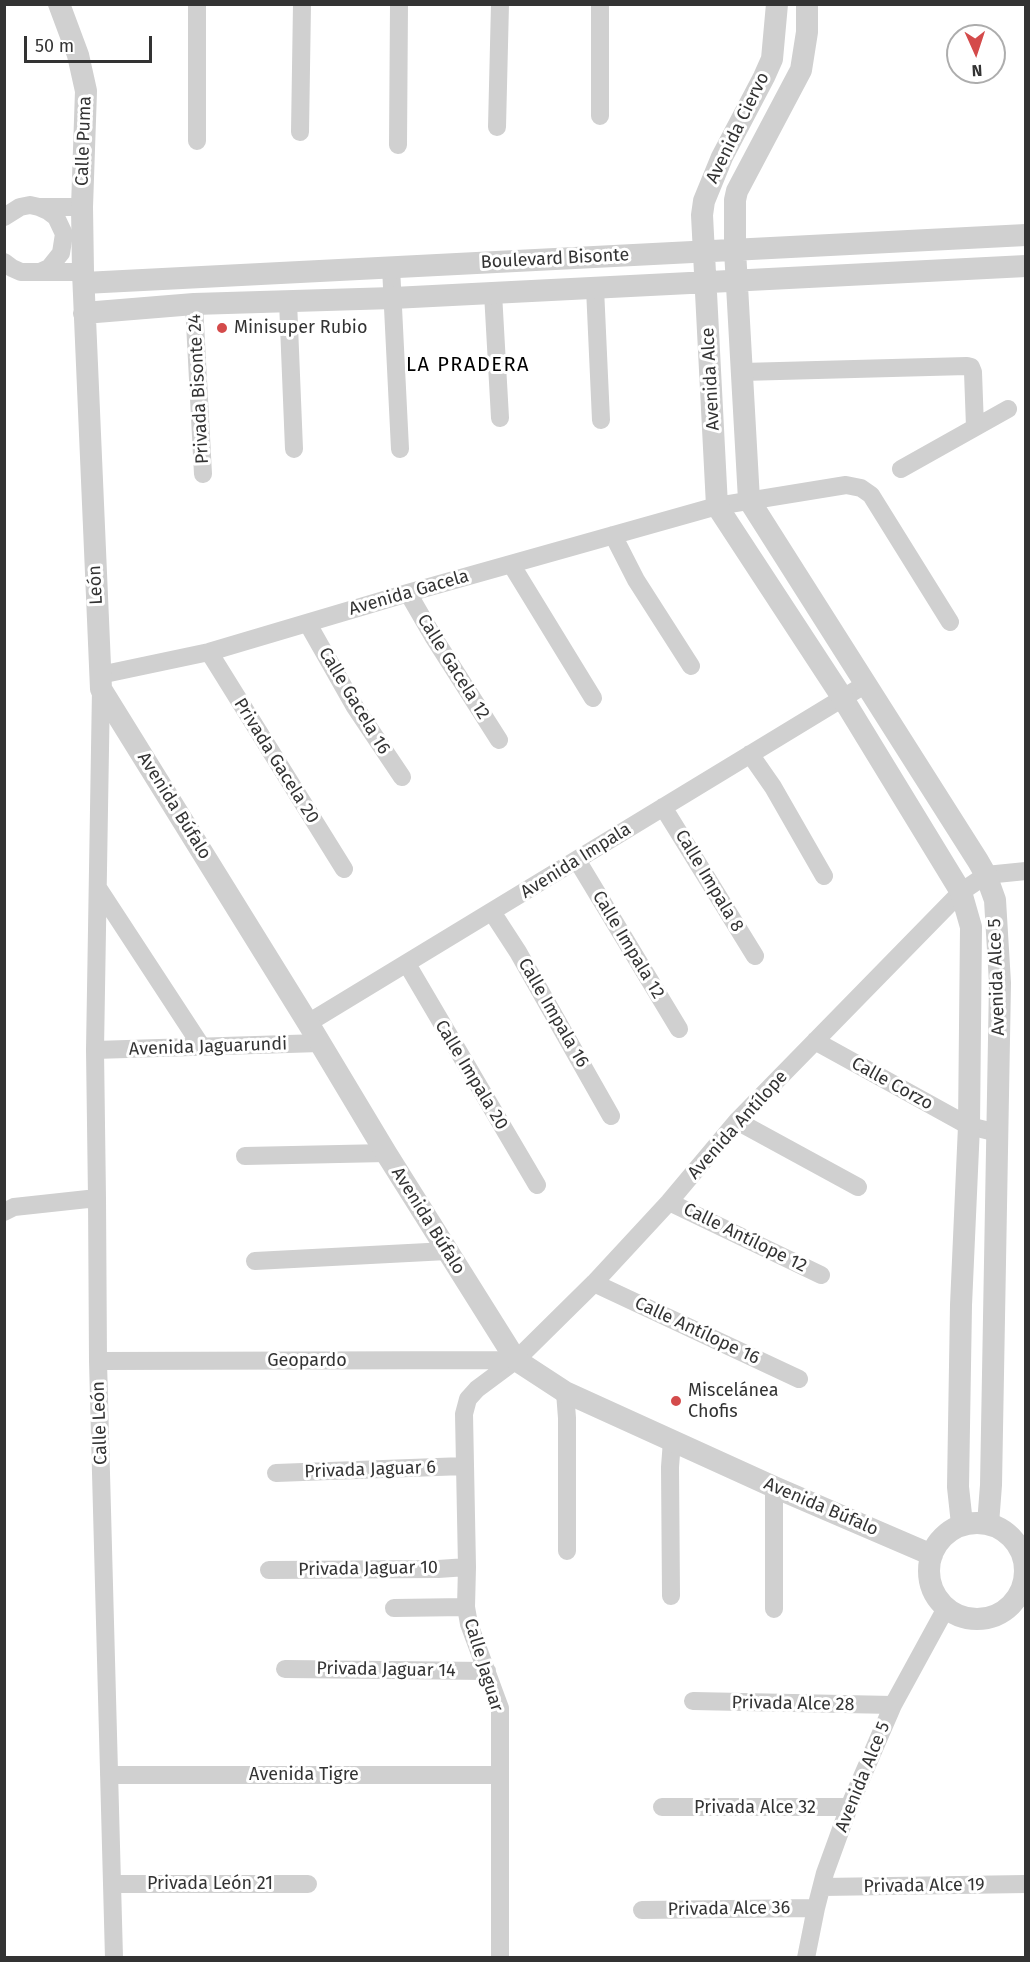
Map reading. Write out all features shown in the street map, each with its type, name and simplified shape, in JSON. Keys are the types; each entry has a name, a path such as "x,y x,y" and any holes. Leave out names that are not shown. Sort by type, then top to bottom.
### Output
{"street":[{"name":"Calle Puma","path":"59,4 78,55 86,91 82,207 83,277"},
{"path":"197,4 197,141"},
{"path":"300,132 302,4"},
{"path":"398,145 399,4"},
{"path":"497,127 500,4"},
{"path":"600,4 600,116"},
{"name":"Avenida Ciervo","path":"705,252 702,215 704,201 722,157 772,59 777,4"},
{"name":"Avenida Ciervo","path":"735,250 737,191 801,70 807,32 807,4"},
{"path":"4,217 20,207 82,207"},
{"path":"39,207 56,217 64,234 62,253 49,268 40,272"},
{"name":"Boulevard Bisonte","path":"83,277 391,267 1026,235"},
{"path":"976,238 980,268"},
{"name":"Avenida Alce","path":"735,250 749,500"},
{"name":"Avenida Alce","path":"705,252 717,506"},
{"path":"4,262 21,272 83,277"},
{"name":"Boulevard Bisonte","path":"84,313 194,304 393,298 1026,266"},
{"path":"391,267 400,450"},
{"name":"León","path":"83,277 101,682 98,888"},
{"path":"595,288 601,420"},
{"path":"493,293 500,418"},
{"path":"288,301 294,449"},
{"name":"Privada Bisonte 24","path":"194,304 204,474"},
{"path":"742,372 967,366 971,367 973,372 975,427"},
{"path":"901,469 1008,409"},
{"name":"Avenida Gacela","path":"101,682 717,506 846,485 861,488 871,495 950,622"},
{"name":"Avenida Alce 5","path":"749,500 986,875 995,900 1000,983 991,1474 988,1524"},
{"name":"Avenida Alce 5","path":"717,506 842,697 962,892 971,927 969,1126 961,1305 958,1486 962,1524"},
{"path":"613,535 636,580 691,666"},
{"path":"511,564 593,698"},
{"name":"Calle Gacela 12","path":"408,593 499,740"},
{"name":"Calle Gacela 16","path":"308,624 356,707 402,777"},
{"name":"Privada Gacela 20","path":"208,652 344,869"},
{"name":"Avenida Búfalo","path":"101,682 386,1153 516,1360 565,1392 774,1487 932,1555"},
{"name":"Avenida Impala","path":"309,1023 866,684"},
{"path":"750,754 824,876"},
{"name":"Calle Impala 8","path":"663,807 755,956"},
{"name":"Calle Impala 12","path":"577,860 679,1029"},
{"path":"986,875 1026,872"},
{"name":"Avenida Antílope","path":"516,1360 594,1283 669,1202 737,1121 962,892 986,875"},
{"path":"98,888 202,1047"},
{"name":"Calle León","path":"98,888 95,1050 98,1361 114,1958"},
{"name":"Calle Impala 16","path":"492,912 518,952 611,1116"},
{"name":"Calle Impala 20","path":"407,964 537,1185"},
{"name":"Calle Corzo","path":"815,1041 969,1126 998,1133"},
{"name":"Avenida Jaguarundi","path":"95,1050 320,1043"},
{"path":"737,1121 858,1187"},
{"path":"245,1156 386,1153"},
{"path":"4,1212 14,1207 97,1198"},
{"name":"Calle Antílope 12","path":"669,1202 821,1275"},
{"path":"255,1261 447,1251"},
{"name":"Calle Antílope 16","path":"594,1283 799,1379"},
{"name":"Geopardo","path":"98,1361 516,1360"},
{"name":"Calle Jaguar","path":"500,1958 500,1708 469,1624 466,1606 464,1414 468,1399 477,1389 516,1360"},
{"path":"565,1392 567,1551"},
{"path":"671,1596 670,1467 672,1441"},
{"name":"Privada Jaguar 6","path":"276,1473 464,1466"},
{"path":"774,1487 774,1609"},
{"path":"962,1524 988,1524 1002,1530 1023,1552 1024,1588 1012,1604 998,1614 980,1619 962,1617 946,1608 934,1592 929,1574 932,1555 939,1542 950,1531 962,1524"},
{"name":"Privada Jaguar 10","path":"269,1570 467,1567"},
{"path":"394,1608 466,1606"},
{"name":"Avenida Alce 5","path":"806,1958 825,1873 849,1807 893,1705 946,1608"},
{"name":"Privada Jaguar 14","path":"285,1670 487,1671"},
{"name":"Privada Alce 28","path":"693,1701 893,1705"},
{"name":"Avenida Tigre","path":"110,1775 499,1775"},
{"name":"Privada Alce 32","path":"662,1807 849,1807"},
{"name":"Privada León 21","path":"112,1884 308,1884"},
{"name":"Privada Alce 19","path":"822,1887 1026,1884"},
{"name":"Privada Alce 36","path":"642,1910 816,1908"}],"place":[{"name":"Minisuper Rubio","path":"222,328"},
{"name":"Miscelánea Chofis","path":"676,1401"}],"district":[{"name":"LA PRADERA","path":"468,365"}]}
